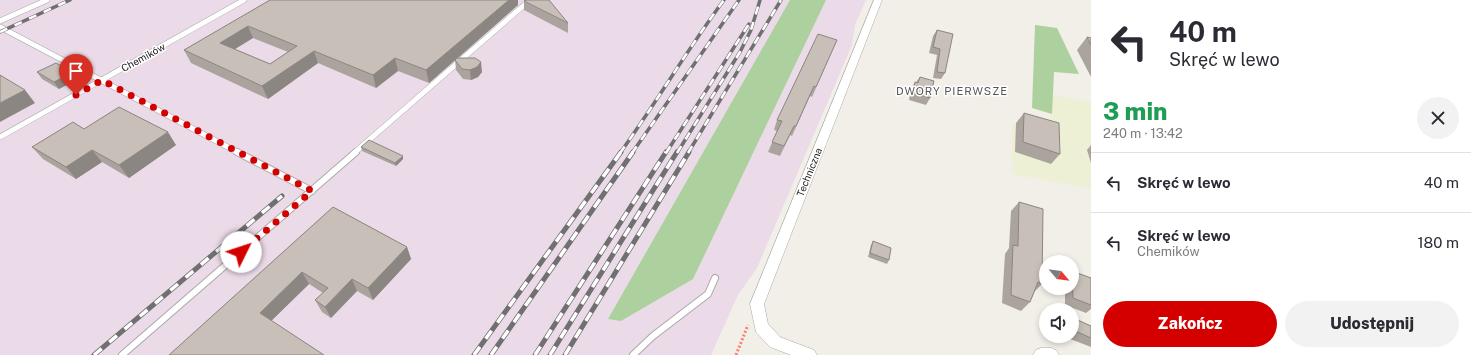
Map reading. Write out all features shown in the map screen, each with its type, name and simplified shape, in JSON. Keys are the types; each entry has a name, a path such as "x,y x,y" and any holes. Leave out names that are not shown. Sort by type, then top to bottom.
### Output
{"street":[{"name":"Techniczna","path":"757,304 878,0"},
{"path":"757,304 761,327 775,342 809,355"},
{"path":"1041,355 1051,355"}],"lane":[{"path":"0,21 47,0"},
{"name":"Chemików","path":"0,137 244,0"},
{"path":"122,355 530,0"},
{"path":"0,27 312,191"},
{"path":"633,355 653,336 708,294 715,278"}],"path":[{"path":"736,355 757,304"}],"shaded area":[{"path":"0,0 866,0 855,25 852,45 757,268 738,295 711,355 0,355"}],"green space":[{"path":"790,0 826,0 693,279 621,321 608,319"},
{"path":"1035,25 1057,28 1079,74 1054,72 1052,114 1032,108"},
{"path":"1052,95 1091,102 1091,189 1012,174 1012,123 1049,134"}],"building":[{"path":"270,0 509,0 426,70 395,58 373,75 314,51 262,86 184,50","holes":["248,26 297,46 270,64 220,43"]},
{"path":"549,0 568,23 524,1"},
{"path":"937,30 953,34 945,73 937,72 940,49 933,47"},
{"path":"818,34 837,40 816,87 814,86 796,126 794,126 784,146 772,142 782,121 777,120"},
{"path":"1087,37 1091,38 1091,45"},
{"path":"457,58 475,58 481,62 477,67 470,70 462,69 455,60"},
{"path":"56,63 73,72 54,82 37,72"},
{"path":"0,75 25,90 0,103"},
{"path":"920,77 934,81 930,98 913,93 915,82 918,83"},
{"path":"119,107 168,132 119,165 92,150 66,167 32,147 73,122 84,129"},
{"path":"1024,113 1059,123 1060,154 1023,142"},
{"path":"369,140 403,156 395,163 361,147"},
{"path":"1019,202 1043,209 1042,255 1039,255 1039,282 1030,302 1011,295 1013,245 1018,246"},
{"path":"333,207 407,247 368,288 352,279 325,307 315,300 328,288 302,272 260,313 324,355 169,355"},
{"path":"873,241 891,248 889,260 870,253"},
{"path":"1079,274 1091,278 1091,305 1073,298 1073,295 1079,295"},
{"path":"1079,321 1091,326 1091,338 1079,333"}],"railway":[{"path":"0,32 70,0"},
{"path":"620,153 724,0"},
{"path":"632,153 739,0"},
{"path":"677,153 740,52 751,30 760,0"},
{"path":"688,153 781,0"},
{"path":"666,153 749,24"},
{"path":"474,355 621,152"},
{"path":"491,355 633,152"},
{"path":"535,355 666,152"},
{"path":"550,355 677,152"},
{"path":"565,355 689,152"},
{"path":"94,355 282,196"}],"district":[{"name":"DWORY PIERWSZE","path":"952,91"}],"route":[{"path":"76,95 102,80 312,191 241,252"}]}
